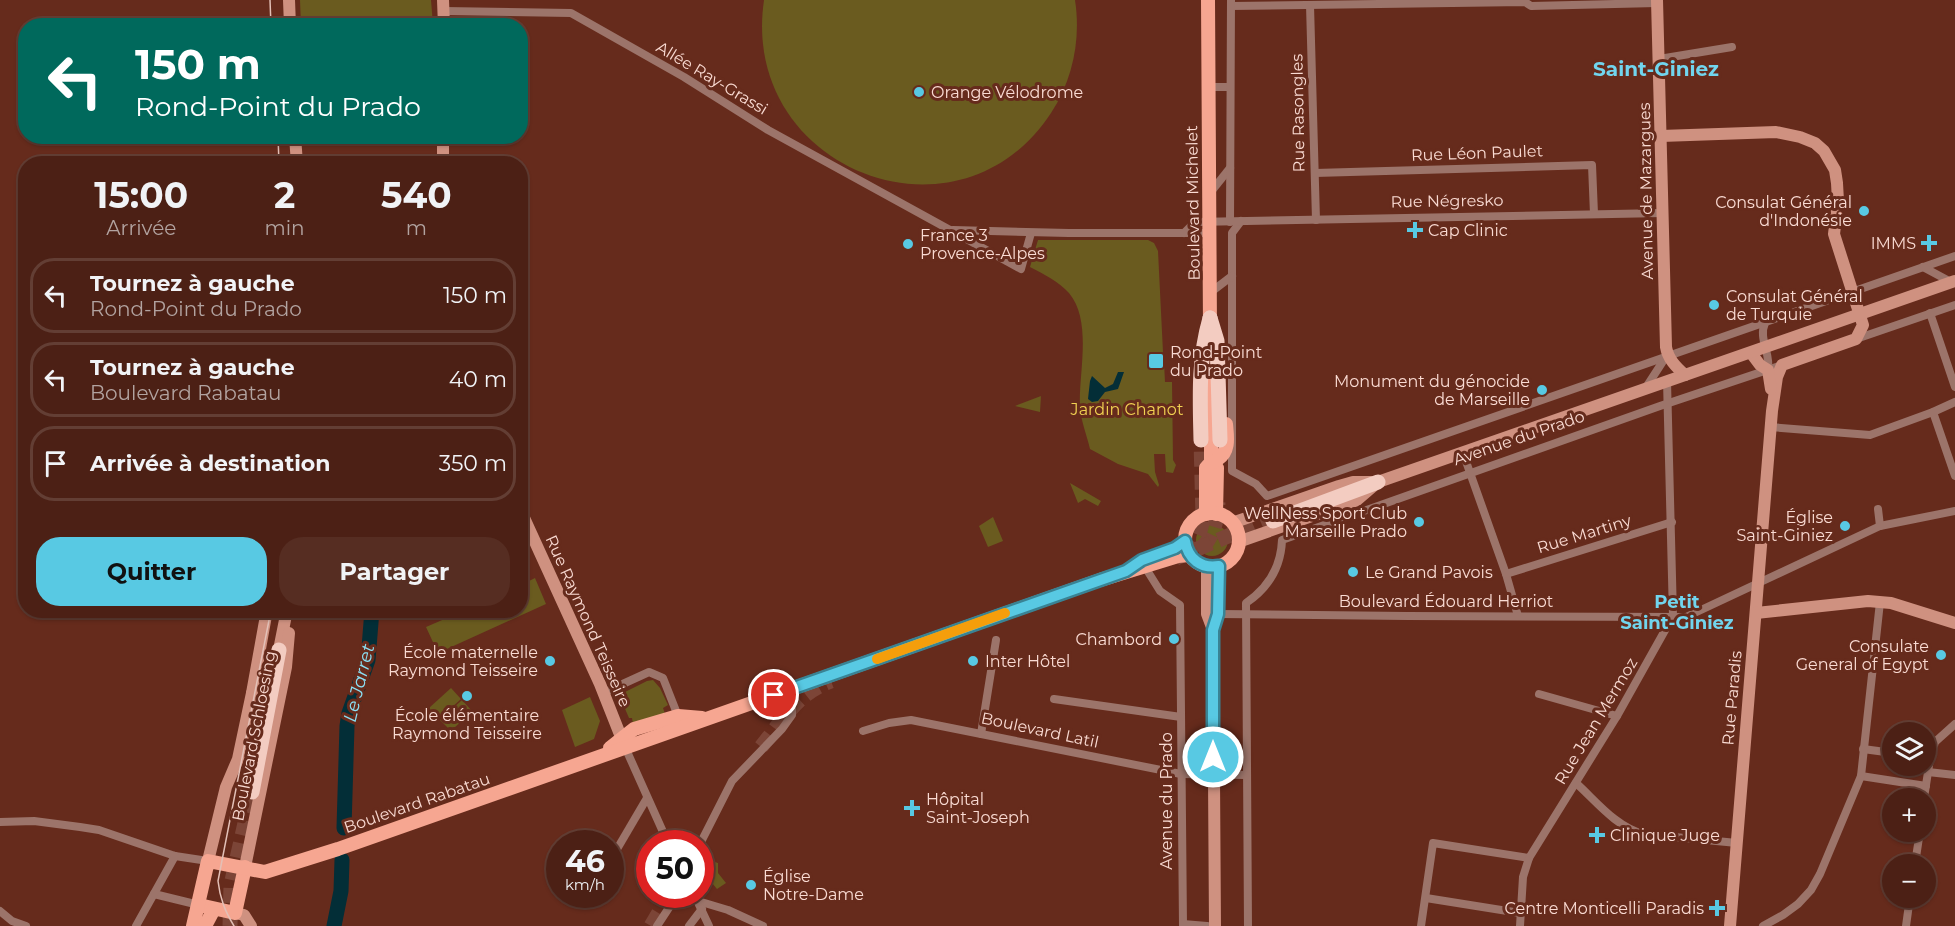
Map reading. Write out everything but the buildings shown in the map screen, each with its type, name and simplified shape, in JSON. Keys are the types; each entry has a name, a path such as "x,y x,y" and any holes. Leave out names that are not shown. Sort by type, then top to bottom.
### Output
{"highway":[{"path":"1210,318 1217,341 1220,440"},
{"path":"1201,440 1200,366 1203,342 1210,318"},
{"path":"1273,519 1378,483"},
{"path":"252,792 279,650"}],"main road":[{"path":"289,0 290,18"},
{"name":"Boulevard Michelet","path":"1208,0 1210,318 1220,329 1223,340 1227,445 1219,459 1211,461 1217,468 1211,514"},
{"name":"Avenue de Mazargues","path":"1657,2 1667,355"},
{"path":"1661,136 1776,132 1800,137 1815,143 1824,151 1835,170 1838,201 1834,234 1863,325 1857,339"},
{"name":"Avenue du Prado","path":"1238,542 1357,500 1378,483 1953,281"},
{"name":"Avenue du Prado","path":"1782,365 1857,339"},
{"path":"1751,353 1768,370"},
{"path":"1667,355 1684,375"},
{"name":"Rue Paradis","path":"1730,926 1770,427 1777,377 1782,365"},
{"name":"Rue Paradis","path":"1768,370 1773,400"},
{"name":"Avenue du Prado","path":"1232,523 1353,482 1378,483"},
{"path":"1211,514 1225,517 1232,523 1238,536 1238,542 1237,549 1230,560 1213,567 1196,562 1189,555 1185,541 1186,531 1191,523 1211,514"},
{"name":"Rue Raymond Teisseire","path":"528,527 623,743"},
{"name":"Boulevard Rabatau","path":"1126,571 1142,560 1175,548 1185,541"},
{"name":"Boulevard Rabatau","path":"208,861 265,872 599,756 623,743 643,741 786,687 1126,571 1189,555"},
{"path":"1213,567 1218,614 1213,630 1215,926"},
{"path":"1213,567 1207,615 1213,630"},
{"path":"1756,613 1868,601 1891,603 1955,623"},
{"name":"Boulevard Schloesing","path":"208,861 226,787 238,759 266,618"},
{"name":"Boulevard Schloesing","path":"252,693 265,686 270,660 279,650 285,618"},
{"name":"Boulevard Schloesing","path":"245,867 286,666 292,618"},
{"name":"Boulevard Rabatau","path":"623,743 634,729 678,716 707,718"},
{"path":"192,926 208,861"},
{"path":"235,913 245,867"},
{"path":"199,905 244,915 251,926"},
{"path":"205,926 214,909"}],"street":[{"path":"1230,222 1231,3 1310,5 1525,2 1531,6 1657,2"},
{"name":"Allée Ray-Grassi","path":"443,5 571,13 684,77 768,130 1021,269 1031,232"},
{"name":"Rue Rasongles","path":"1310,5 1316,220"},
{"path":"1659,59 1732,47"},
{"path":"1209,87 1230,87"},
{"name":"Rue Léon Paulet","path":"1315,173 1592,165 1594,214"},
{"path":"1210,194 1230,168"},
{"name":"Rue Négresko","path":"1210,227 1241,221 1663,213"},
{"path":"1210,292 1232,276 1232,233 1241,221"},
{"name":"Allée Ray-Grassi","path":"950,230 1184,233 1195,222 1210,227"},
{"name":"Avenue du Prado","path":"1232,276 1234,432 1232,471 1256,484 1267,496 1316,477 1955,256"},
{"name":"Avenue du Prado","path":"1923,267 1953,281"},
{"name":"Avenue du Prado","path":"1857,339 1955,305"},
{"path":"1930,313 1955,387"},
{"path":"1765,323 1762,331 1770,362 1768,370"},
{"path":"1645,389 1667,355"},
{"name":"Avenue du Prado","path":"1246,615 1246,603 1261,592 1274,573 1280,559 1282,540 1782,365"},
{"name":"Rue Jean Mermoz","path":"1520,926 1523,877 1529,858 1617,716 1673,616 1667,381"},
{"path":"1770,427 1870,435 1955,402"},
{"path":"1933,412 1955,476"},
{"path":"1463,453 1506,574 1518,616"},
{"path":"1316,477 1321,493"},
{"path":"1878,509 1880,526"},
{"name":"Boulevard Édouard Herriot","path":"1218,614 1686,617 1880,526 1955,511"},
{"name":"Rue Martiny","path":"1506,574 1672,522"},
{"name":"Avenue du Prado","path":"1145,567 1160,591 1180,605 1183,925 1207,926"},
{"path":"1763,926 1791,910 1811,890 1820,874 1861,776 1880,602"},
{"path":"1246,615 1248,926"},
{"path":"981,734 996,640"},
{"path":"603,693 649,672 657,674 663,678 678,716"},
{"path":"707,830 732,781 782,729 792,715 786,687"},
{"path":"1539,694 1617,716"},
{"path":"1054,699 1181,717"},
{"name":"Boulevard Rabatau","path":"643,741 670,725 678,716"},
{"name":"Boulevard Latil","path":"863,730 911,720 1182,774 1213,775"},
{"path":"1936,741 1955,724"},
{"path":"623,743 662,830"},
{"path":"1863,748 1882,751"},
{"path":"1936,773 1955,776"},
{"path":"1213,775 1246,775"},
{"path":"1861,776 1926,786 1927,776"},
{"path":"1576,783 1617,822 1629,830 1644,834 1737,843"},
{"path":"624,837 647,798"},
{"path":"0,822 34,821 99,830 175,856 208,861"},
{"path":"1421,926 1433,843 1529,858"},
{"path":"136,926 175,856"},
{"path":"154,894 199,905"},
{"path":"1426,898 1520,913"},
{"path":"714,906 763,926"},
{"path":"657,926 669,908"},
{"path":"689,926 696,908"},
{"path":"701,908 709,926"},
{"path":"1906,926 1908,908"},
{"path":"0,911 12,921 27,926"}],"green space":[{"path":"300,0 431,0 432,18 301,18"},
{"name":"Orange Vélodrome","path":"764,0 1075,0 1077,29 1074,58 1065,86 1051,113 1011,156 963,179 913,184 863,173 819,147 785,109 765,59"},
{"name":"Jardin Chanot","path":"1038,240 1148,240 1154,243 1158,251 1163,352 1158,358 1164,362 1165,382 1172,382 1173,460 1176,465 1173,473 1166,472 1165,454 1154,454 1158,487 1148,474 1118,464 1090,449 1080,408 1083,349 1081,318 1069,293 1046,275 1030,267"},
{"path":"1041,396 1040,412 1015,406"},
{"path":"1070,483 1101,501 1098,506 1085,499 1078,503"},
{"path":"993,517 1003,541 988,547 979,526"},
{"path":"1212,524 1224,528 1228,540 1224,552 1212,556 1200,552 1196,540 1200,528"},
{"path":"535,578 546,604 528,612 528,582"},
{"path":"447,618 515,618 438,653 426,627"},
{"path":"653,680 660,688 668,705 663,708 665,714 633,724 620,697 621,694"},
{"path":"451,688 461,699 439,719 429,708"},
{"path":"590,697 600,721 594,739 575,747 562,710"},
{"path":"462,700 472,711 451,731 440,720"},
{"path":"714,862 718,863 718,873 726,883 717,889 714,885"}],"water":[{"path":"1118,372 1124,372 1118,389 1105,392 1098,401 1092,402 1088,399 1092,376 1105,388 1113,384"}],"waterway":[{"name":"Le Jarret","path":"344,828 347,726 349,713 368,660 371,618"},
{"name":"Le Jarret","path":"334,926 341,891 342,860"}],"tunnel":[{"path":"1186,554 1197,538 1203,519 1201,440"},
{"path":"1203,547 1215,526 1218,502"},
{"path":"1176,558 1273,517"},
{"path":"761,747 800,700 819,686 831,681"},
{"path":"230,926 231,885 252,792"},
{"path":"651,926 662,908"}],"tram line":[{"path":"270,0 271,18"},
{"path":"278,144 279,156"},
{"path":"234,926 223,905 218,881 269,618"}],"slow traffic":[{"path":"877,659 1005,613"}],"place":[{"name":"Orange Vélodrome","path":"919,92"},
{"name":"Consulat Général d'Indonésie","path":"1864,211"},
{"name":"Cap Clinic","path":"1415,230"},
{"name":"IMMS","path":"1929,243"},
{"name":"France 3 Provence-Alpes","path":"908,244"},
{"name":"Consulat Général de Turquie","path":"1714,305"},
{"name":"Rond-Point du Prado","path":"1156,361"},
{"name":"Monument du génocide de Marseille","path":"1542,390"},
{"name":"WellNess Sport Club Marseille Prado","path":"1419,522"},
{"name":"Église Saint-Giniez","path":"1845,526"},
{"name":"Le Grand Pavois","path":"1353,572"},
{"name":"Chambord","path":"1174,639"},
{"name":"Consulate General of Egypt","path":"1941,655"},
{"name":"École maternelle Raymond Teisseire","path":"550,661"},
{"name":"Inter Hôtel","path":"973,661"},
{"name":"École élémentaire Raymond Teisseire","path":"467,696"},
{"name":"Hôpital Saint-Joseph","path":"912,808"},
{"name":"Clinique Juge","path":"1597,835"},
{"name":"Église Notre-Dame","path":"751,885"},
{"name":"Centre Monticelli Paradis","path":"1717,908"}],"district":[{"name":"Saint-Giniez","path":"1656,69"},
{"name":"Petit Saint-Giniez","path":"1677,612"}],"route":[{"path":"774,695 1126,571 1142,560 1175,548 1185,541 1187,552 1196,562 1207,567 1219,566 1218,614 1213,630 1213,757"}]}
